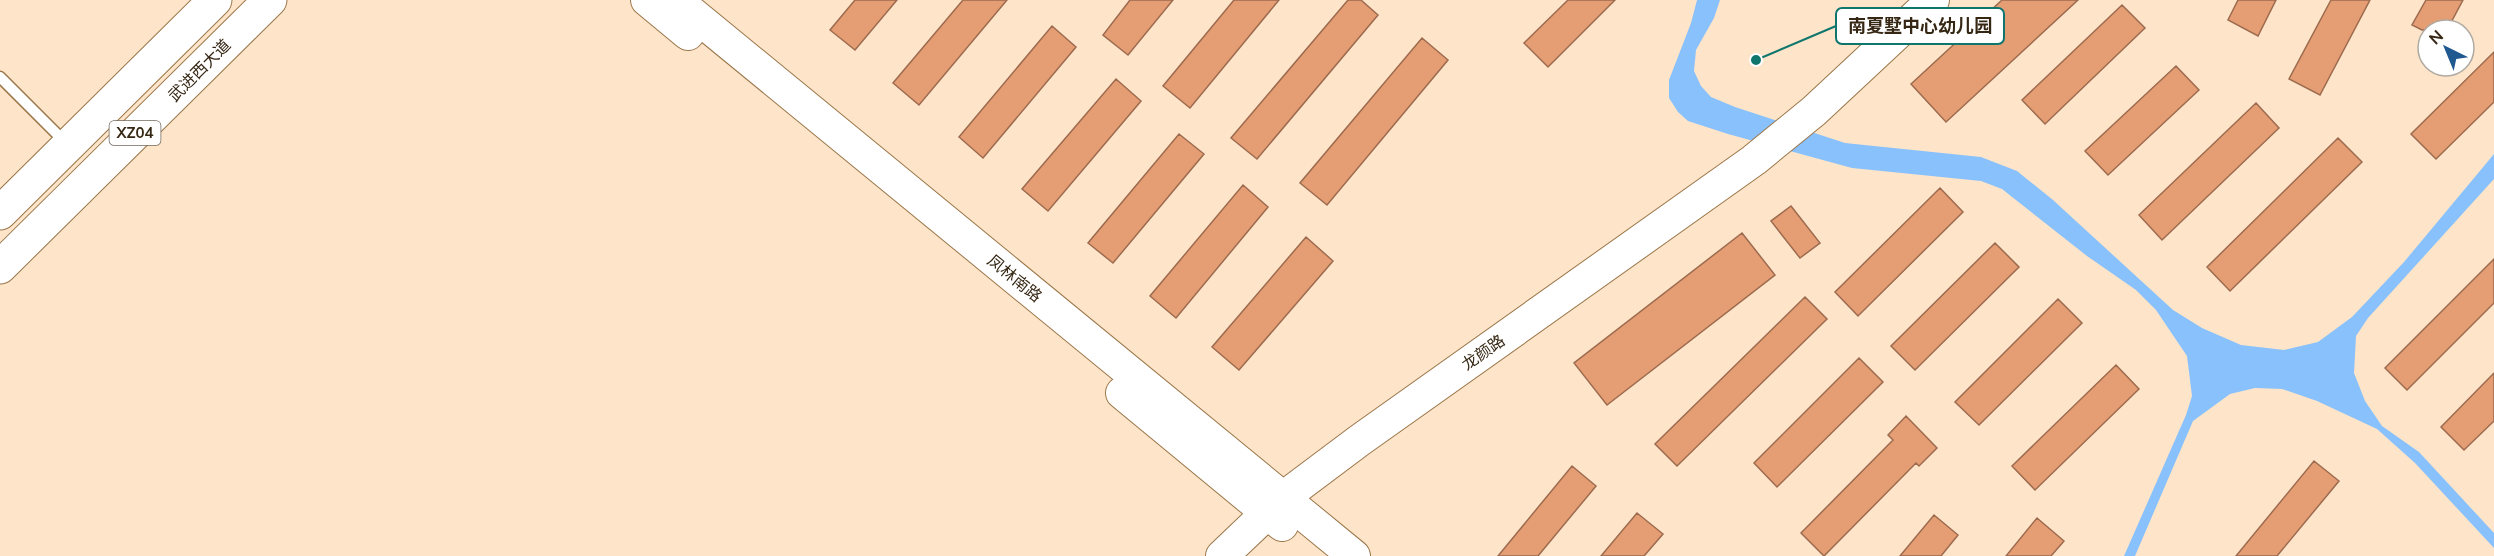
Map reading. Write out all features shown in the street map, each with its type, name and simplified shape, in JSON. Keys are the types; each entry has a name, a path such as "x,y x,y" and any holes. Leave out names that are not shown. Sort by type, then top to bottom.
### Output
{"main road":[{"name":"XZ04","path":"0,213 215,0"},
{"name":"武进西大道","path":"0,267 270,0"},
{"name":"凤林南路","path":"647,0 1275,505 1354,556"},
{"name":"凤林南路","path":"676,0 1275,505 1320,556"},
{"name":"龙颜路","path":"1222,556 1275,505 1360,440 1754,160 1814,111 1933,0"}],"lane":[{"path":"0,77 68,145"}],"water":[{"path":"1697,0 1720,0 1714,18 1696,50 1694,71 1701,86 1711,97 1845,143 1981,157 2017,171 2053,200 2173,310 2202,328 2241,345 2284,350 2318,342 2352,317 2404,262 2494,154 2494,179 2368,318 2356,336 2354,373 2365,401 2382,426 2419,452 2494,533 2494,548 2415,463 2377,429 2317,401 2282,389 2255,388 2230,394 2193,421 2135,556 2124,556 2186,415 2192,396 2187,356 2156,310 2136,290 2087,256 2002,189 1981,181 1852,168 1688,121 1678,112 1669,98 1669,80 1691,23"}],"building":[{"path":"855,0 897,0 855,50 830,30"},
{"path":"963,0 1007,0 919,105 893,83"},
{"path":"1130,0 1173,0 1128,55 1103,35"},
{"path":"1234,0 1279,0 1190,108 1163,86"},
{"path":"1348,0 1361,0 1378,15 1257,159 1231,138"},
{"path":"1568,0 1615,0 1548,67 1524,43"},
{"path":"2002,0 2078,0 1946,122 1911,84"},
{"path":"2238,0 2276,0 2258,36 2228,20"},
{"path":"2331,0 2370,0 2320,95 2289,79"},
{"path":"2426,0 2463,0 2453,18 2416,18 2416,27 2412,25"},
{"path":"2122,5 2145,28 2045,124 2022,100"},
{"path":"1052,26 1076,47 983,158 959,137"},
{"path":"1422,38 1448,60 1327,205 1300,183"},
{"path":"2494,52 2494,102 2436,159 2411,134 2468,78 2476,78 2476,70"},
{"path":"2176,66 2199,90 2108,175 2085,151"},
{"path":"1116,79 1141,101 1048,211 1022,189"},
{"path":"2256,103 2279,128 2162,240 2139,215"},
{"path":"1179,134 1204,154 1113,263 1088,243"},
{"path":"2338,138 2362,162 2230,291 2207,267"},
{"path":"1243,185 1268,207 1176,318 1150,296"},
{"path":"1940,188 1963,212 1858,316 1835,292"},
{"path":"1791,206 1820,243 1800,258 1771,221"},
{"path":"1742,233 1775,275 1607,405 1574,363"},
{"path":"1306,237 1333,261 1239,370 1212,347"},
{"path":"1995,243 2019,267 1915,370 1891,346"},
{"path":"2494,259 2494,303 2407,390 2385,368"},
{"path":"1805,297 1827,319 1677,466 1655,444"},
{"path":"2058,299 2082,323 1979,425 1955,402"},
{"path":"1859,358 1883,382 1777,487 1754,463"},
{"path":"2116,365 2139,389 2035,490 2012,466"},
{"path":"2494,373 2494,421 2464,450 2441,427"},
{"path":"1906,416 1937,448 1919,466 1916,463 1824,556 1801,533 1893,440 1888,435"},
{"path":"2314,461 2339,481 2277,556 2236,556"},
{"path":"1572,466 1596,486 1538,556 1498,556"},
{"path":"1637,513 1663,534 1644,556 1601,556"},
{"path":"1934,515 1958,535 1941,556 1900,556"},
{"path":"2037,518 2064,541 2051,556 2006,556"}],"place":[{"name":"南夏墅中心幼儿园","path":"1756,60"}]}
